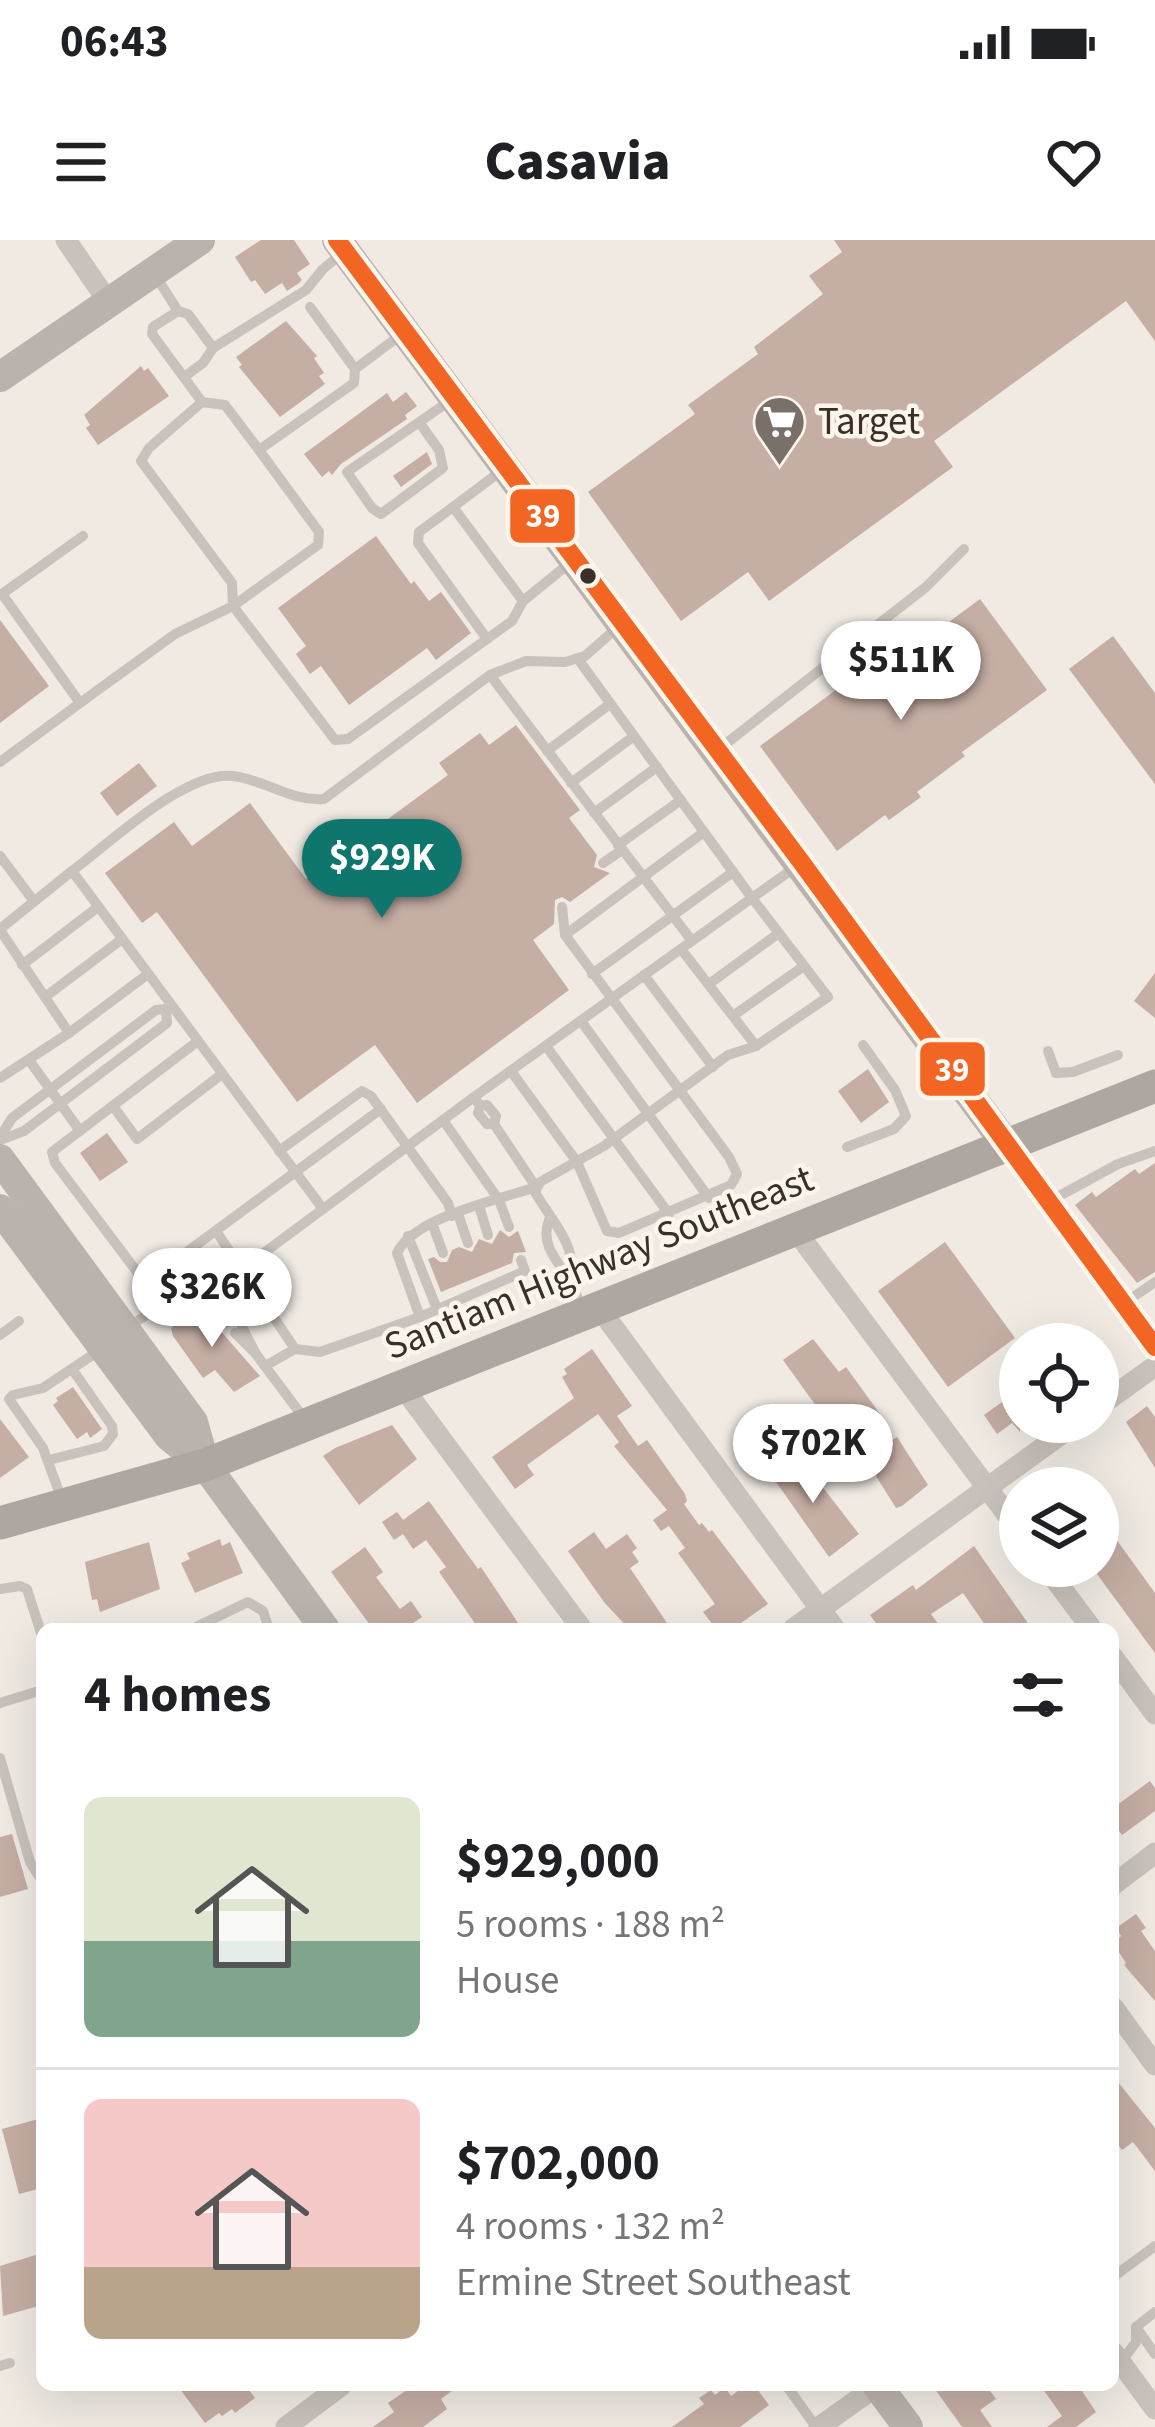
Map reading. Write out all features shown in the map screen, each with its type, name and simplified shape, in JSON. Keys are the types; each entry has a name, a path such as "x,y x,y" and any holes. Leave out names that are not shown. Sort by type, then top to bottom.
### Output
{"main road":[{"name":"Santiam Highway Southeast","path":"0,1523 205,1465 1155,1086"}],"street":[{"path":"66,240 109,303"},
{"path":"0,377 200,240"},
{"path":"341,246 802,862 1155,1348"},
{"path":"0,1159 64,1246 115,1338"},
{"path":"0,1181 48,1244 64,1246"},
{"path":"0,1209 193,1422 205,1465 321,1623"},
{"path":"796,1231 999,1504"},
{"path":"592,1312 832,1623"},
{"path":"1119,1392 1155,1366"},
{"path":"402,1386 577,1623"},
{"path":"801,1623 1049,1443"},
{"path":"1061,1587 1088,1623"},
{"path":"1119,1665 1155,1714"},
{"path":"1119,1880 1155,1853"},
{"path":"1119,2015 1155,2065"},
{"path":"1119,2360 1155,2409"},
{"path":"286,2427 334,2391"},
{"path":"818,2427 869,2391"},
{"path":"881,2391 908,2427"}],"lane":[{"path":"184,377 213,348 306,290 341,246"},
{"path":"154,272 178,311 188,314 213,348"},
{"path":"259,450 354,383 355,369 310,307"},
{"path":"0,762 175,634 233,606 318,545 319,532 225,405 202,402 152,334 153,327 178,311"},
{"path":"355,369 405,332"},
{"path":"419,422 439,450 443,468 381,514 347,472 419,422 454,398"},
{"path":"202,402 149,448 141,461 232,583 233,606 335,740 348,739 512,621 524,601 574,560"},
{"path":"487,639 418,543 419,532 506,468"},
{"path":"453,507 524,601"},
{"path":"80,703 1,593 83,536"},
{"path":"717,751 926,587 964,549"},
{"path":"69,1033 0,930 72,871 194,781 232,775 305,801 325,799 490,676 526,661 578,658 621,624"},
{"path":"420,1317 397,1253 408,1236 536,1186 614,1138 728,1055 756,1046 827,997 578,658"},
{"path":"490,676 672,915 710,984 756,1046"},
{"path":"547,751 610,704"},
{"path":"571,783 634,736"},
{"path":"594,813 657,767"},
{"path":"603,863 681,800"},
{"path":"565,935 704,832"},
{"path":"0,856 33,900"},
{"path":"242,1269 802,862"},
{"path":"72,871 322,1209"},
{"path":"592,974 733,872"},
{"path":"22,964 98,907"},
{"path":"511,1071 578,1162 607,1231 619,1233 709,1198 731,1185 737,1174 565,935 562,908"},
{"path":"710,984 779,933"},
{"path":"45,997 122,940"},
{"path":"734,1015 804,966"},
{"path":"0,1078 148,974"},
{"path":"644,975 713,1066"},
{"path":"0,1138 12,1118 156,1010 170,1009"},
{"path":"0,1138 24,1131 61,1103 166,1023 170,1009"},
{"path":"581,1021 709,1198"},
{"path":"162,1305 55,1163 52,1152 197,1041"},
{"path":"847,1147 894,1130 906,1116 895,1090 863,1045"},
{"path":"546,1046 669,1214"},
{"path":"1048,1051 1056,1073 1118,1055"},
{"path":"29,1060 80,1131"},
{"path":"113,1106 137,1139 222,1074"},
{"path":"279,1151 362,1091 381,1109 448,1203 468,1244"},
{"path":"477,1102 478,1113 487,1124 494,1124 536,1186 550,1220 560,1227 574,1265 569,1278 592,1312"},
{"path":"146,1282 381,1109"},
{"path":"443,1120 499,1199 509,1227"},
{"path":"1048,1202 1118,1164 1155,1151"},
{"path":"479,1206 488,1235"},
{"path":"432,1223 443,1253"},
{"path":"216,1231 295,1349"},
{"path":"408,1236 437,1309"},
{"path":"184,1254 213,1294 213,1303 308,1424"},
{"path":"266,1366 295,1349 320,1352 420,1317 458,1292 502,1274 525,1271 521,1260"},
{"path":"62,1505 49,1460 4,1400 43,1388 201,1277"},
{"path":"1123,1304 1155,1282"},
{"path":"0,1335 19,1321"},
{"path":"49,1460 104,1446 113,1434 106,1416 72,1369"},
{"path":"0,1589 27,1589 38,1623"},
{"path":"204,1623 248,1602 263,1611 267,1623"},
{"path":"0,1702 36,1692"},
{"path":"0,1758 29,1862 36,1872"},
{"path":"1119,2273 1155,2246"},
{"path":"1136,2327 1155,2312"},
{"path":"1136,2327 1155,2354"},
{"path":"1119,2355 1136,2342 1136,2327"},
{"path":"791,2391 818,2427"}],"building":[{"path":"261,240 294,240 310,264 297,273 299,283 287,291 282,283 265,294 255,280 251,282 235,257"},
{"path":"834,240 1155,240 1155,341 1126,301 934,441 953,467 769,601 748,572 681,621 588,492 695,414 688,405 758,354 754,347 823,294 809,276 842,252"},
{"path":"286,321 317,356 325,384 280,417 236,357"},
{"path":"141,366 144,371 148,368 169,396 98,445 86,428 90,425 84,415"},
{"path":"406,392 417,406 405,415 407,419 332,475 329,471 322,477 304,454 387,393 393,402"},
{"path":"427,452 432,464 401,487 393,476"},
{"path":"376,536 411,584 414,581 429,601 441,592 471,633 436,660 427,648 349,705 321,666 310,674 296,654 306,646 278,608"},
{"path":"980,599 1047,690 962,752 965,756 917,792 921,797 889,820 885,815 837,851 760,746 863,670 853,656 881,634 899,659"},
{"path":"0,620 49,686 0,723"},
{"path":"1113,636 1155,693 1155,784 1069,669"},
{"path":"516,725 580,810 569,818 597,855 594,867 610,873 570,902 562,897 555,900 554,924 533,940 569,990 417,1103 375,1045 297,1102 157,912 142,923 105,873 174,822 192,846 250,803 306,879 448,775 439,763 480,733 489,745"},
{"path":"139,763 157,786 117,816 100,793"},
{"path":"1155,973 1155,1018 1134,1001"},
{"path":"868,1069 889,1102 861,1123 838,1091"},
{"path":"107,1133 128,1162 100,1181 80,1153"},
{"path":"1155,1163 1155,1272 1137,1283 1075,1205 1092,1192 1096,1197 1135,1169 1139,1174"},
{"path":"500,1230 509,1237 518,1231 526,1252 514,1253 512,1263 441,1292 428,1259 447,1262 452,1250 459,1247 472,1252 479,1239 492,1244"},
{"path":"945,1242 1004,1323 999,1323 999,1350 948,1387 878,1291"},
{"path":"203,1304 260,1376 234,1392 215,1370 203,1378 173,1336 171,1328"},
{"path":"813,1339 839,1372 846,1367 880,1414 874,1418 891,1441 897,1437 928,1485 902,1506 896,1508 861,1452 845,1465 823,1435 832,1428 783,1360"},
{"path":"592,1349 632,1406 617,1416 638,1446 647,1440 685,1494 684,1504 699,1525 712,1530 768,1604 741,1623 711,1623 703,1612 715,1604 678,1553 685,1548 669,1526 661,1531 653,1520 667,1510 614,1446 619,1442 598,1414 527,1465 534,1475 515,1489 492,1457 574,1398 562,1377 567,1374 564,1369"},
{"path":"73,1387 102,1429 90,1438 87,1432 77,1439 53,1405"},
{"path":"999,1404 999,1433 997,1434 984,1415"},
{"path":"1147,1406 1155,1417 1155,1468 1126,1422"},
{"path":"0,1419 29,1457 0,1478"},
{"path":"392,1425 417,1459 359,1505 323,1456"},
{"path":"782,1451 809,1486 817,1480 859,1534 829,1557 764,1465"},
{"path":"429,1501 518,1623 475,1623 439,1572 446,1567 426,1540 413,1549 403,1534 394,1540 382,1522 397,1512 403,1520"},
{"path":"594,1532 606,1549 627,1534 637,1548 632,1552 639,1562 630,1568 667,1623 623,1623 568,1551"},
{"path":"220,1539 222,1546 230,1542 243,1573 195,1593 181,1563 190,1559 187,1553"},
{"path":"149,1542 160,1589 100,1612 97,1599 92,1600 85,1562"},
{"path":"1119,1543 1155,1593 1155,1653 1106,1587 1119,1587"},
{"path":"974,1546 1028,1623 984,1623 963,1593 931,1614 938,1623 876,1623 870,1615 913,1585 916,1590"},
{"path":"365,1547 383,1572 376,1577 400,1609 411,1601 422,1617 413,1623 369,1623 331,1572"},
{"path":"1150,1781 1155,1788 1155,1811 1122,1835 1119,1804"},
{"path":"12,1834 28,1889 0,1897 0,1837"},
{"path":"1136,1914 1146,1928 1141,1931 1155,1951 1155,2001 1124,1965 1119,1926"},
{"path":"1119,2083 1155,2128 1155,2171 1133,2142 1122,2150"},
{"path":"36,2120 36,2190 19,2194 2,2129"},
{"path":"36,2255 36,2307 3,2316 0,2266"},
{"path":"181,2391 250,2391 255,2398 235,2413 232,2409 222,2416 219,2413 205,2423"},
{"path":"405,2391 452,2391 441,2399 447,2409 423,2427 373,2427 394,2412 388,2403"},
{"path":"710,2391 715,2395 728,2391 731,2396 738,2391 758,2391 769,2405 740,2427 672,2427 704,2404 699,2398"},
{"path":"936,2391 990,2391 996,2399 980,2410 992,2427 962,2427"},
{"path":"1044,2391 1082,2391 1096,2412 1076,2427 1047,2427 1062,2416"}],"transit line":[{"name":"39","path":"337,240 802,863 1155,1347"}],"place":[{"name":"Target","path":"779,468"}]}
